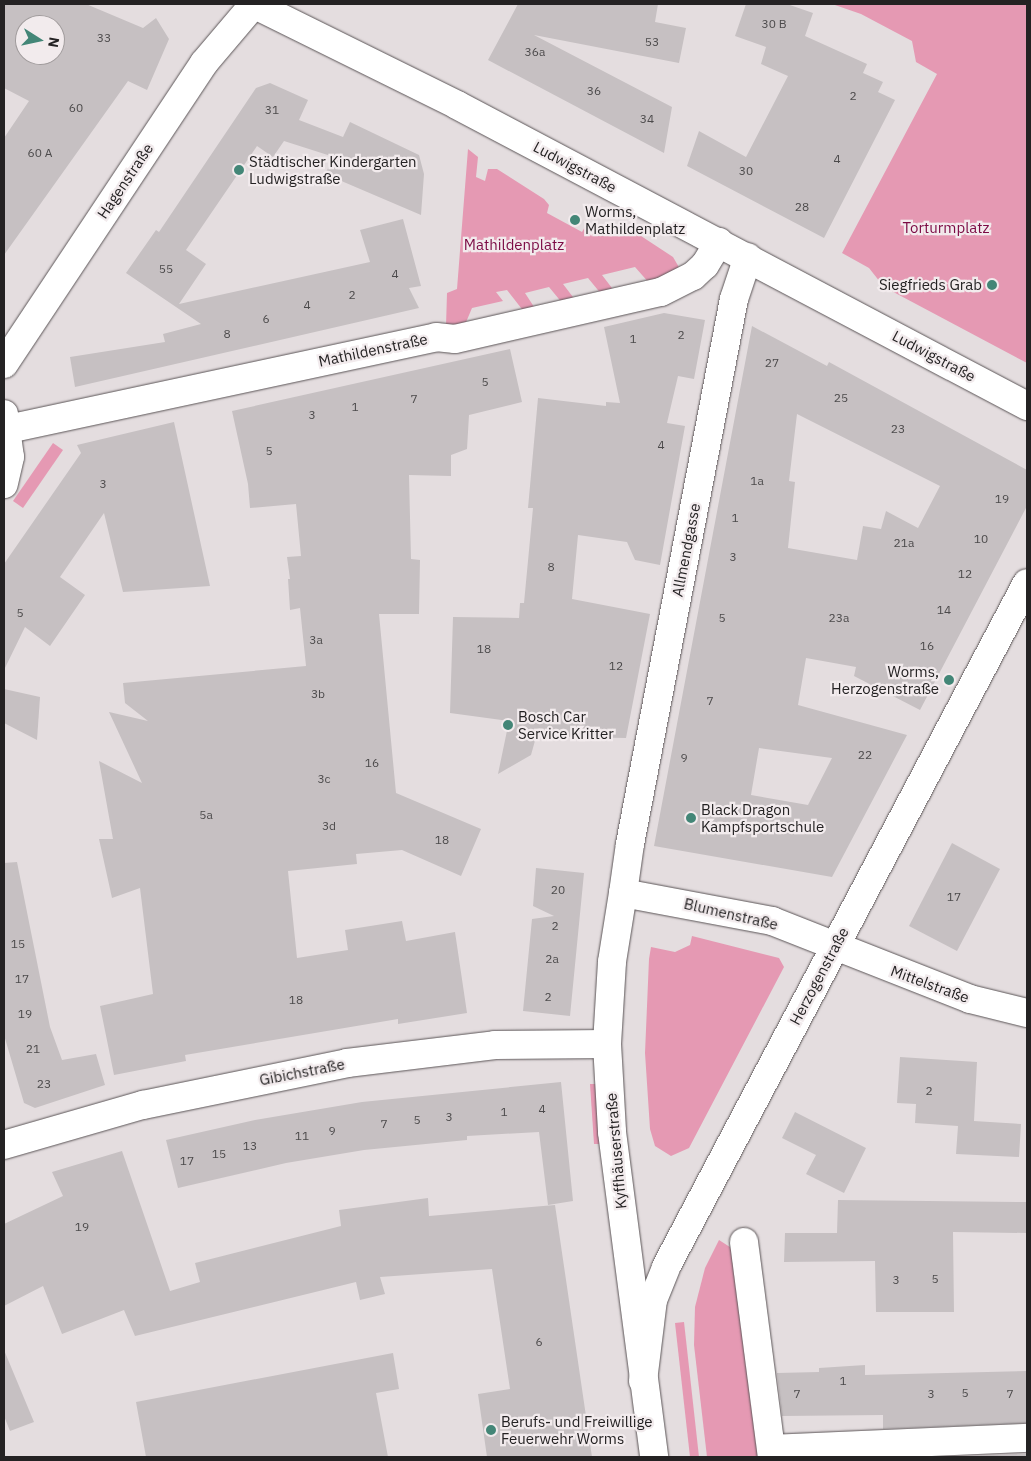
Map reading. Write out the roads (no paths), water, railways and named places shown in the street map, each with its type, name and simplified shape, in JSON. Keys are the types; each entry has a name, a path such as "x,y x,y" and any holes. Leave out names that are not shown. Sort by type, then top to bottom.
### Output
{"main road":[{"name":"Ludwigstraße","path":"254,4 748,257 1027,406"},
{"name":"Hagenstraße","path":"4,364 204,63 254,4"},
{"name":"Mathildenstraße","path":"6,422 436,337 454,339 660,292 693,276 705,266 719,242"},
{"name":"Allmendgasse","path":"630,844 734,300 748,257"},
{"path":"4,484 10,457 6,422"},
{"name":"Herzogenstraße","path":"643,1381 653,1300 666,1267 1027,583"},
{"name":"Kyffhäuserstraße","path":"630,844 612,962 608,1044 612,1132 654,1457"},
{"name":"Blumenstraße","path":"623,893 746,915 835,946"},
{"name":"Mittelstraße","path":"835,946 970,999 1027,1013"},
{"name":"Gibichstraße","path":"4,1145 143,1105 347,1063 495,1045 608,1044"},
{"path":"744,1242 772,1453 1027,1438"}],"place":[{"name":"Städtischer Kindergarten Ludwigstraße","path":"239,170"},
{"name":"Worms, Mathildenplatz","path":"575,220"},
{"name":"Siegfrieds Grab","path":"992,285"},
{"name":"Worms, Herzogenstraße","path":"949,680"},
{"name":"Bosch Car Service Kritter","path":"508,725"},
{"name":"Black Dragon Kampfsportschule","path":"691,818"},
{"name":"Berufs- und Freiwillige Feuerwehr Worms","path":"491,1430"}],"park label":[{"name":"Torturmplatz","path":"946,228"},
{"name":"Mathildenplatz","path":"514,245"}]}
